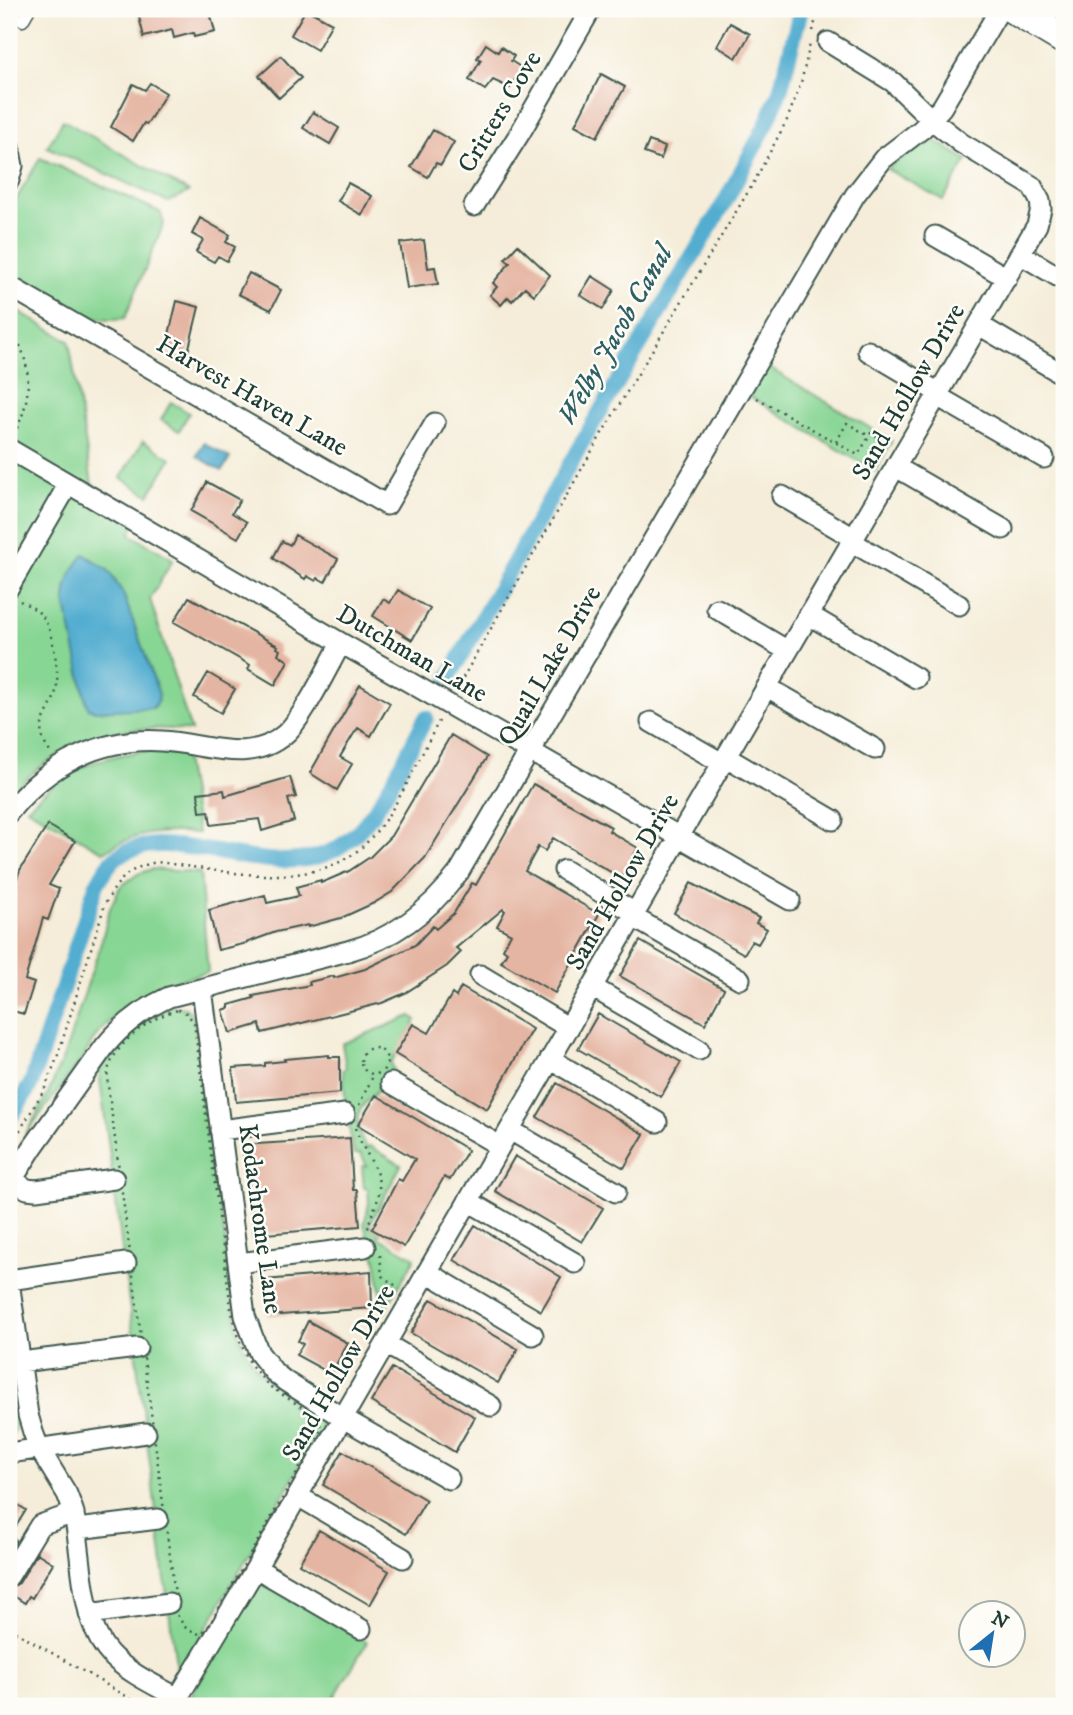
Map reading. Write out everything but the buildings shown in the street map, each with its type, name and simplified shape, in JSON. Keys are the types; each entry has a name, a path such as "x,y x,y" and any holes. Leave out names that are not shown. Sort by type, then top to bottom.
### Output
{"main road":[{"path":"1014,9 1064,39"}],"street":[{"name":"Critters Cove","path":"474,206 520,133 591,9"},
{"name":"Quail Lake Drive","path":"10,1183 51,1121 117,1032 155,1003 169,997 363,947 407,925 434,902 459,872 531,752 863,182 883,159 932,120 950,95 1000,9"},
{"name":"Sand Hollow Drive","path":"175,1702 298,1496 1040,217 1037,193 1026,180 961,143 932,120 893,82 828,42"},
{"path":"9,146 13,166 9,180"},
{"path":"935,236 1007,278"},
{"path":"1020,254 1064,280"},
{"name":"Harvest Haven Lane","path":"9,286 387,505 435,423"},
{"path":"979,325 1064,375"},
{"path":"867,351 1044,458"},
{"name":"Dutchman Lane","path":"12,441 68,485 790,901"},
{"path":"900,460 1003,529"},
{"path":"15,594 68,485"},
{"path":"782,496 959,605"},
{"path":"717,609 788,651"},
{"path":"809,615 916,678"},
{"path":"9,812 45,775 72,758 97,748 129,742 162,741 227,752 250,751 270,745 294,725 341,643"},
{"path":"767,687 875,749"},
{"path":"651,722 833,820"},
{"path":"564,870 740,979"},
{"path":"480,975 569,1028"},
{"path":"592,987 699,1050"},
{"name":"Kodachrome Lane","path":"202,989 245,1316 259,1353 285,1381 449,1479"},
{"path":"551,1059 657,1122"},
{"path":"383,1078 616,1192"},
{"path":"220,1130 352,1118"},
{"path":"10,1183 36,1190 114,1179"},
{"path":"468,1201 575,1263"},
{"path":"238,1264 372,1245"},
{"path":"126,1263 9,1280 28,1415 39,1448 67,1494 76,1521 94,1633 114,1659 175,1702"},
{"path":"427,1272 533,1335"},
{"path":"386,1344 491,1406"},
{"path":"20,1363 137,1348"},
{"path":"9,1453 146,1433"},
{"path":"298,1496 403,1558"},
{"path":"9,1576 36,1529 44,1522 158,1519"},
{"path":"256,1568 361,1629"},
{"path":"89,1614 169,1603"}],"lane":[{"path":"9,13 23,21 30,9"}],"path":[{"path":"9,1149 44,1088 57,1058 105,904 117,882 138,866 157,862 277,876 314,871 345,861 368,841 387,815 601,435 754,182 787,120 801,83 818,9"},
{"path":"9,327 23,354 28,377 26,402 12,441"},
{"path":"742,389 858,455 871,433 900,460"},
{"path":"836,442 847,423 869,436"},
{"path":"15,594 44,619 54,653 57,689 41,724 44,743 52,754"},
{"path":"178,1010 190,1015 194,1022 231,1309 237,1334 244,1354 259,1375 280,1395 317,1417 321,1427 319,1435 206,1629 200,1633 186,1628 178,1618 107,1078 110,1065 123,1045 152,1020 178,1010"},
{"path":"383,1078 366,1072 361,1061 366,1050 374,1048 382,1051 386,1063 383,1078 352,1118 360,1142 376,1166 377,1202 368,1231 382,1276 413,1296"},
{"path":"9,1628 143,1706"}],"green space":[{"path":"63,120 189,192 168,202 47,147"},
{"path":"932,139 967,160 943,200 887,169 922,142"},
{"path":"40,158 160,212 164,223 125,318 109,319 79,313 9,276 9,212"},
{"path":"9,306 69,341 92,484 141,512 130,534 173,559 150,599 191,731 138,729 91,739 49,761 9,795"},
{"path":"766,366 892,441 875,471 749,396"},
{"path":"171,402 189,413 179,431 161,420"},
{"path":"143,441 171,458 149,495 121,478"},
{"path":"148,751 184,754 198,833 173,832 137,836 104,852 27,808 54,784 82,768 112,757"},
{"path":"152,869 200,873 208,972 170,982 124,1007 95,1037 25,1135 48,1094 65,1053 110,908 120,887 138,874"},
{"path":"170,1006 186,1008 194,1017 238,1332 248,1355 269,1381 313,1408 322,1420 322,1428 202,1636 177,1672 99,1072 128,1033"},
{"path":"411,1016 416,1020 391,1063 394,1071 363,1106 357,1123 367,1149 370,1146 401,1165 369,1226 380,1234 378,1237 415,1258 384,1312 376,1260 364,1225 369,1203 368,1189 364,1188 362,1166 367,1166 361,1154 354,1154 346,1112 343,1070 346,1068 342,1044"},
{"path":"9,1397 16,1423 9,1437"},
{"path":"260,1579 367,1642 329,1706 185,1706"}],"water":[{"path":"204,443 230,458 222,471 197,456"},
{"path":"84,554 108,570 123,593 159,694 153,708 95,711 88,708 65,600 70,575"}],"waterway":[{"name":"Welby Jacob Canal","path":"449,677 588,432 726,200 767,123 780,91 801,9"},
{"name":"Welby Jacob Canal","path":"9,1120 31,1084 96,886 114,859 142,847 170,845 263,859 294,860 324,855 350,839 372,814 426,718"}]}
